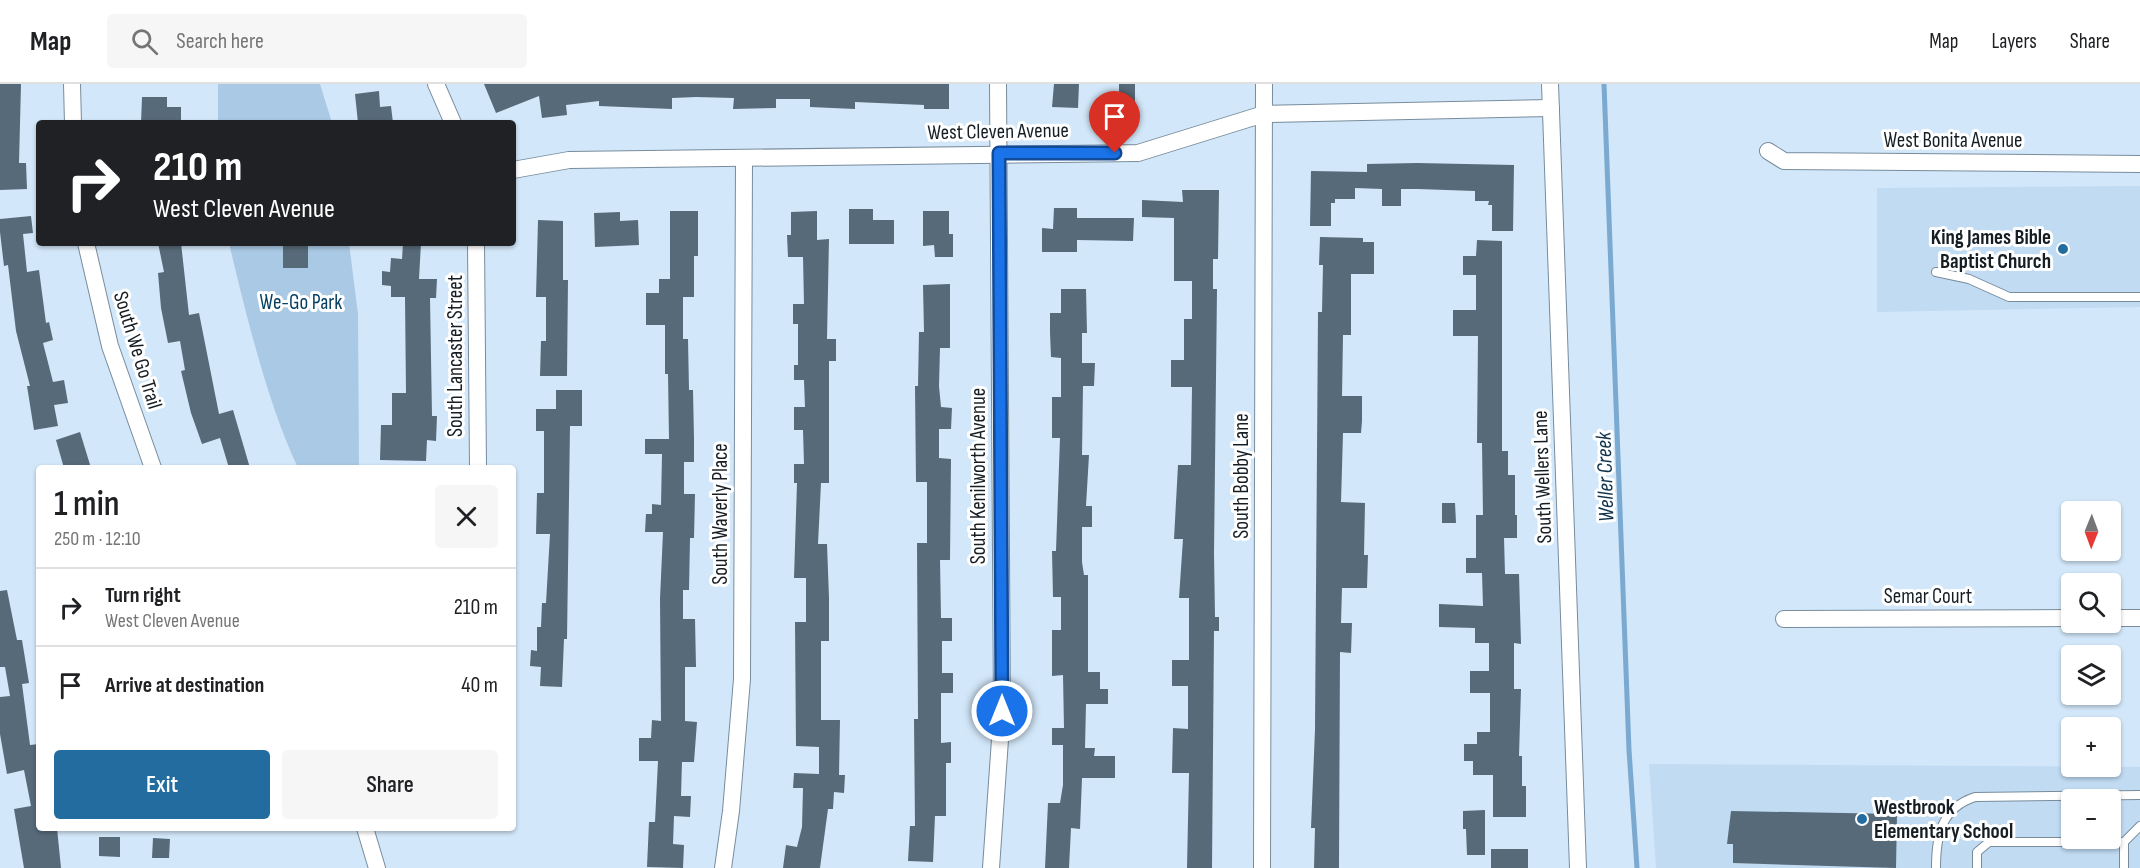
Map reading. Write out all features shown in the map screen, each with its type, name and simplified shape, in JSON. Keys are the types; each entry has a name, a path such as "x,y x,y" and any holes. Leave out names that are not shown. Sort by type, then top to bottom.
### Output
{"street":[{"path":"72,84 73,120"},
{"path":"436,84 452,120"},
{"name":"South Kenilworth Avenue","path":"991,868 1002,711 998,84"},
{"name":"South Bobby Lane","path":"1262,868 1264,84"},
{"name":"South Wellers Lane","path":"1550,84 1578,868"},
{"name":"West Cleven Avenue","path":"516,169 569,160 744,160 999,153 1138,153 1264,114 1551,108"},
{"name":"West Bonita Avenue","path":"1768,151 1784,161 2140,164"},
{"name":"South Waverly Place","path":"723,868 732,811 742,679 744,160"},
{"name":"South We Go Trail","path":"87,246 110,346 152,465"},
{"name":"South Lancaster Street","path":"476,246 478,465"},
{"name":"Semar Court","path":"1784,619 2061,618"},
{"path":"2121,618 2140,618"},
{"path":"367,831 377,868"}],"lane":[{"path":"1936,272 1969,279 2008,297 2140,297"},
{"path":"1936,868 1938,835 1944,817 1965,800 1975,797 2140,795"},
{"path":"2124,868 2124,842 2140,826"},
{"path":"1977,868 1977,852 1989,842 2124,842"}],"shaded area":[{"path":"2140,186 2140,307 1877,312 1877,188"},
{"name":"Westbrook Elementary School","path":"1649,764 2061,767 2061,777 2121,777 2121,767 2140,767 2140,868 1656,868"}],"green space":[{"path":"218,84 320,84 331,120 218,120"},
{"name":"We-Go Park","path":"230,246 349,246 358,314 359,465 297,465 267,387"}],"building":[{"path":"0,84 21,84 19,163 26,163 27,189 0,190"},
{"path":"484,84 949,84 949,109 924,109 924,105 855,102 855,109 810,107 810,99 776,99 776,108 733,109 734,98 696,97 672,98 672,109 599,106 599,101 566,105 567,115 542,118 539,96 496,113"},
{"path":"1054,84 1079,84 1078,108 1052,107"},
{"path":"1119,84 1135,84 1135,107 1119,107"},
{"path":"379,91 380,107 391,106 393,120 358,120 355,94"},
{"path":"142,97 167,97 167,107 181,107 181,120 141,120"},
{"path":"1367,164 1514,165 1513,231 1492,231 1492,205 1488,205 1489,201 1475,201 1475,191 1418,189 1401,189 1401,206 1382,206 1382,189 1355,188 1355,199 1335,199 1335,203 1331,203 1331,226 1310,226 1311,171 1367,172"},
{"path":"1182,190 1219,190 1218,259 1213,259 1213,289 1217,289 1215,617 1219,617 1219,631 1214,631 1212,868 1187,868 1189,773 1172,773 1173,728 1188,729 1188,686 1172,686 1172,660 1189,660 1189,598 1179,598 1183,539 1174,539 1178,465 1191,465 1192,387 1171,387 1171,360 1184,360 1184,319 1192,319 1192,281 1174,281 1174,218 1142,217 1142,200 1183,202"},
{"path":"1054,208 1077,208 1077,218 1134,218 1133,241 1077,240 1077,252 1042,252 1042,228 1053,229"},
{"path":"849,209 873,209 873,220 894,220 894,244 849,244"},
{"path":"670,211 698,211 698,256 694,256 694,297 683,297 683,339 688,339 689,390 693,390 694,439 694,462 684,462 684,494 695,494 694,538 690,538 689,590 683,590 683,619 695,619 696,667 685,667 685,721 697,722 694,762 682,762 681,796 691,796 690,817 674,816 673,844 684,845 683,868 647,867 649,822 655,822 658,761 639,761 639,738 651,738 652,720 661,721 660,599 663,532 645,532 646,514 652,514 652,504 661,505 662,454 645,454 645,439 669,439 668,374 665,374 665,325 646,325 646,293 659,293 659,279 670,279"},
{"path":"817,211 817,240 829,239 827,339 836,339 836,361 829,361 829,483 821,483 818,544 827,544 829,598 829,641 821,641 821,720 840,720 839,775 845,775 844,793 834,792 833,809 828,809 820,868 783,868 786,845 797,847 802,827 803,788 793,788 794,773 819,774 819,747 796,746 795,622 806,622 806,578 794,578 797,483 794,483 794,464 804,464 803,430 794,430 794,407 805,407 804,380 794,380 794,365 798,365 798,324 793,324 793,304 804,304 803,257 788,257 787,235 791,235 791,212"},
{"path":"923,211 949,211 949,234 953,234 953,257 935,257 934,245 923,246"},
{"path":"620,212 620,221 638,220 639,245 595,247 594,213"},
{"path":"31,216 33,233 23,234 27,272 39,270 46,323 49,322 53,340 43,343 53,382 64,380 68,403 54,405 58,426 34,430 27,386 30,386 16,331 8,265 4,266 0,232 0,219"},
{"path":"538,220 563,221 563,280 568,280 567,376 540,376 541,341 546,341 546,297 536,297"},
{"path":"1320,237 1363,238 1363,242 1374,242 1374,274 1351,274 1351,335 1343,335 1342,396 1362,396 1362,421 1361,433 1343,433 1341,502 1365,503 1364,555 1368,555 1367,588 1342,588 1341,623 1352,623 1351,653 1340,652 1339,868 1314,868 1315,828 1311,828 1315,730 1318,312 1322,312 1323,265 1319,265"},
{"path":"1477,240 1502,241 1502,451 1508,451 1508,475 1515,475 1515,515 1517,515 1517,538 1504,538 1505,574 1519,574 1521,644 1514,643 1514,689 1521,689 1519,756 1522,756 1522,786 1526,786 1526,817 1493,817 1493,775 1473,775 1473,761 1464,761 1464,744 1477,744 1477,732 1490,732 1490,693 1470,693 1470,671 1489,671 1489,643 1475,643 1475,628 1439,627 1439,604 1483,606 1482,573 1466,573 1466,558 1476,558 1476,515 1483,515 1482,443 1477,443 1478,336 1453,336 1453,310 1476,310 1476,275 1463,275 1463,256 1476,256"},
{"path":"159,246 181,246 189,315 199,313 219,414 233,410 249,465 228,465 220,438 202,444 191,413 181,371 185,370 180,341 168,343 161,308 158,273 164,272"},
{"path":"283,246 308,246 308,268 283,268"},
{"path":"403,246 421,246 419,279 437,279 436,298 430,298 432,416 437,416 436,441 427,440 426,461 380,460 381,425 392,425 392,393 406,393 405,297 391,297 391,286 382,285 382,271 390,272 391,258 402,259"},
{"path":"950,284 950,348 940,348 939,386 941,407 952,408 951,429 939,429 939,458 951,459 950,560 940,560 941,618 952,618 952,641 942,641 942,673 953,673 953,693 941,693 941,743 951,742 951,763 946,763 946,816 935,816 933,862 908,861 910,826 915,826 914,719 918,719 917,543 927,543 927,482 916,482 915,386 918,386 919,332 924,332 923,285"},
{"path":"1061,289 1086,289 1087,333 1082,333 1082,363 1095,363 1094,386 1083,386 1082,455 1089,455 1086,506 1092,506 1092,527 1082,527 1082,562 1084,575 1088,575 1088,672 1100,672 1100,689 1108,689 1108,704 1086,704 1085,748 1095,748 1094,756 1115,756 1115,778 1082,778 1080,829 1071,828 1069,868 1045,868 1048,803 1060,803 1063,785 1063,745 1052,745 1052,728 1064,728 1063,675 1052,676 1052,630 1061,630 1061,597 1053,597 1052,551 1056,551 1060,438 1052,438 1052,397 1061,397 1061,358 1051,357 1050,333 1050,313 1061,313"},
{"path":"556,390 582,390 582,426 570,426 567,639 564,639 562,687 540,686 541,667 530,666 531,650 537,651 537,627 541,627 542,603 546,603 550,534 536,534 537,493 544,493 544,431 536,431 536,409 556,409"},
{"path":"80,432 90,465 63,465 56,440"},
{"path":"1442,503 1455,503 1456,523 1442,523"},
{"path":"7,590 17,640 22,640 29,683 22,684 30,745 36,744 36,831 57,831 61,868 24,868 14,809 31,806 24,770 7,774 0,734 0,697 10,696 5,667 0,667 0,591"},
{"path":"1485,810 1485,855 1467,855 1463,811"},
{"path":"1731,811 1897,814 1896,868 1733,863 1733,844 1727,844"},
{"path":"99,837 120,837 120,857 99,856"},
{"path":"153,838 170,839 169,858 152,858"},
{"path":"1491,849 1528,849 1528,868 1491,868"}],"waterway":[{"name":"Weller Creek","path":"1604,84 1629,750 1637,868"}],"place":[{"name":"King James Bible Baptist Church","path":"2063,249"},
{"name":"Westbrook Elementary School","path":"1862,819"}],"route":[{"path":"1002,711 999,153 1115,153"}]}
